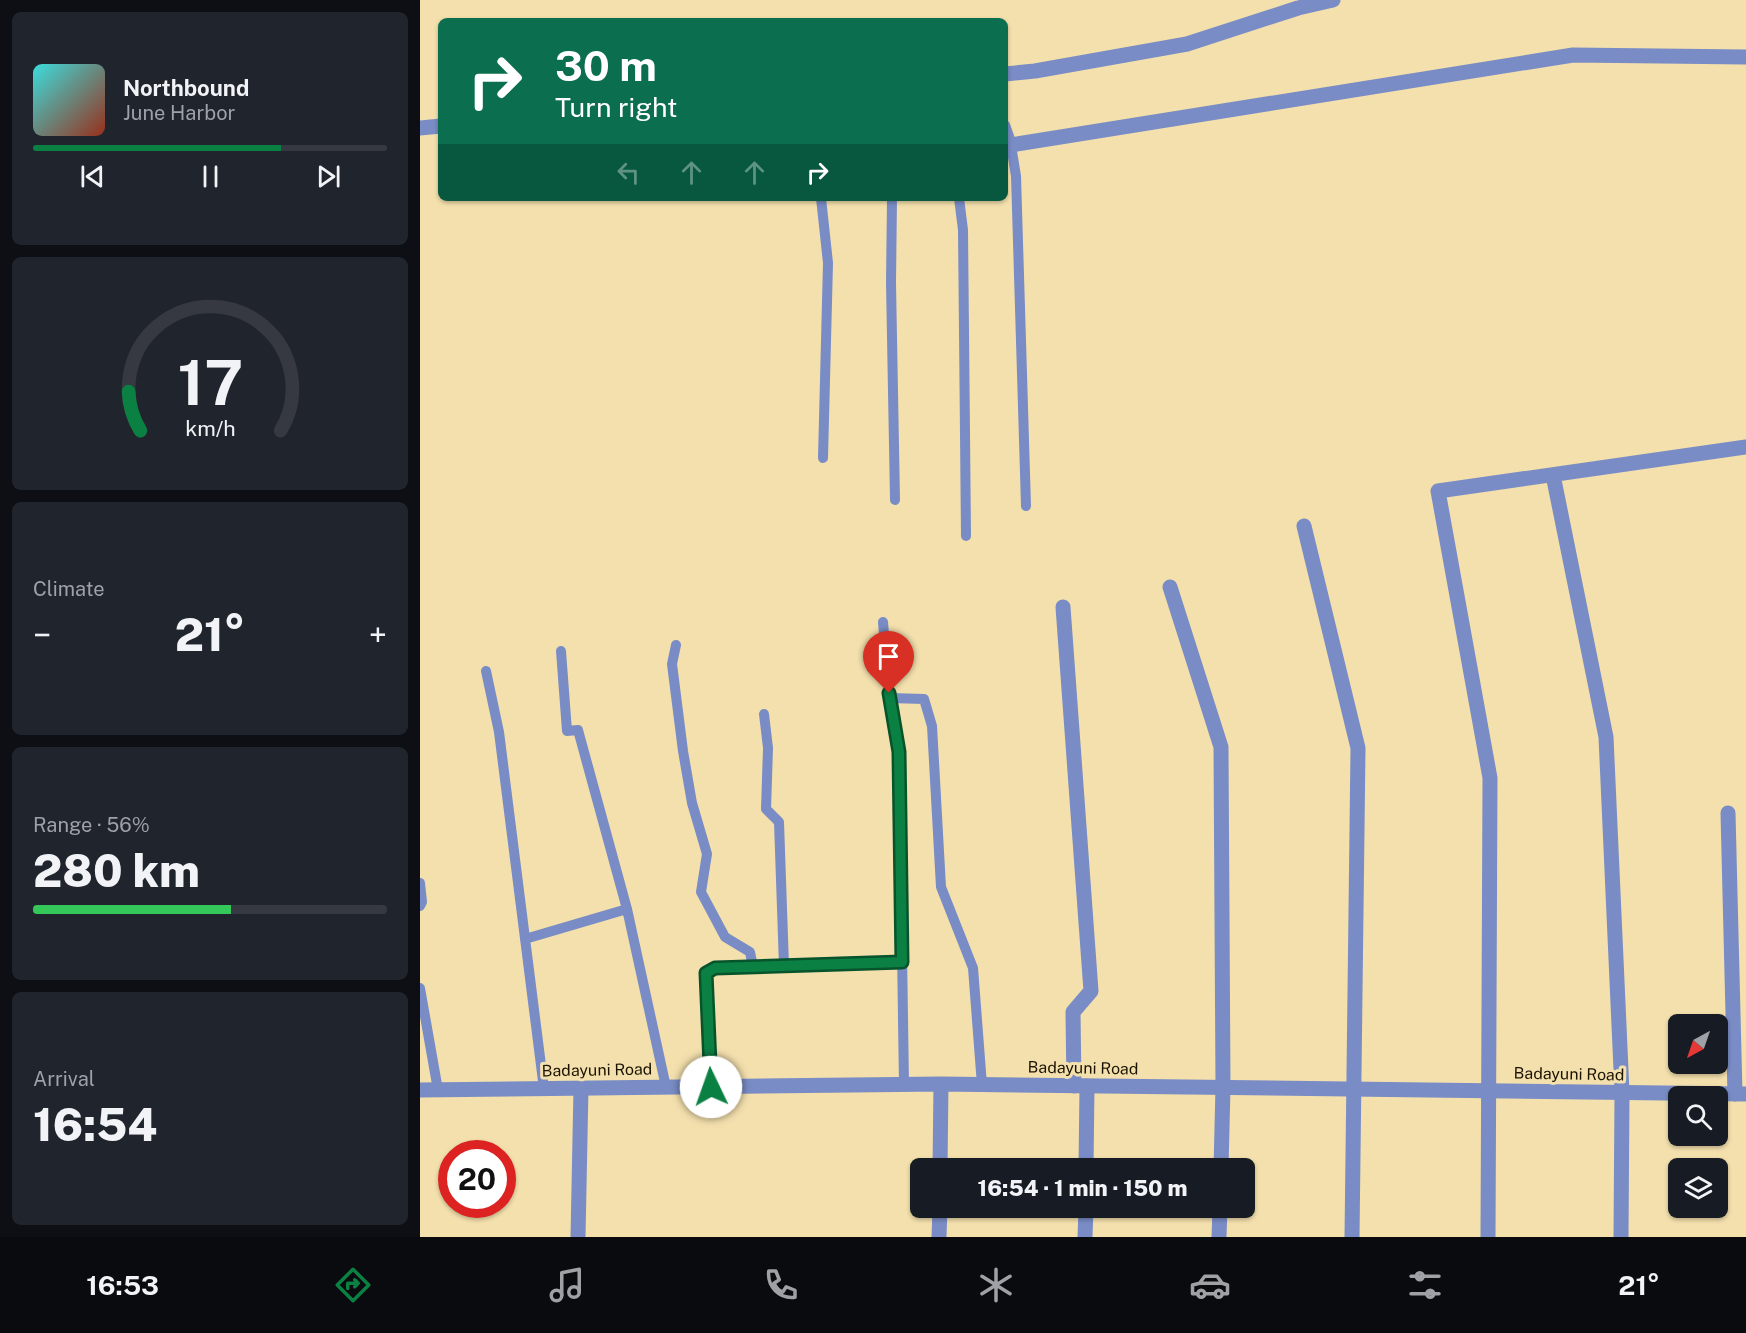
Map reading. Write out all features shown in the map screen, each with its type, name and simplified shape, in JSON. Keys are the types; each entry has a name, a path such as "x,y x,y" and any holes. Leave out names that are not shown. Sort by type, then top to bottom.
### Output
{"street":[{"path":"1008,74 1188,44 1298,8 1333,0"},
{"path":"1011,145 1573,55 1746,57"},
{"path":"420,128 438,126"},
{"path":"1488,1237 1490,778 1438,491 1746,447"},
{"path":"1553,475 1606,737 1622,1092 1621,1237"},
{"path":"1304,526 1358,748 1352,1237"},
{"path":"1170,587 1221,747 1221,1158"},
{"path":"1063,607 1091,991 1073,1012 1085,1158"},
{"path":"1728,813 1740,1094"},
{"path":"940,1158 941,1084"},
{"name":"Badayuni Road","path":"420,1090 941,1084 1740,1094"},
{"path":"578,1237 581,1088"},
{"path":"939,1237 940,1218"},
{"path":"1085,1237 1086,1218"},
{"path":"1219,1237 1220,1218"}],"lane":[{"path":"1008,135 1011,145 1010,176 1026,506"},
{"path":"822,201 828,263 823,458"},
{"path":"892,201 894,500"},
{"path":"959,201 963,230 966,536"},
{"path":"883,622 890,698 899,752 904,1085"},
{"path":"676,645 672,664 683,751 692,803 707,854 701,892 725,937 750,952 753,967"},
{"path":"561,651 567,731 579,730 627,909 666,1087"},
{"path":"486,671 499,732 544,1089"},
{"path":"890,698 924,699 932,726 941,887 973,968 982,1085"},
{"path":"764,714 768,748 766,809 779,822 784,966"},
{"path":"420,883 422,902 420,906"},
{"path":"525,939 627,909"},
{"path":"711,1087 706,973 715,968 902,962"},
{"path":"420,988 438,1090"}],"route":[{"path":"711,1087 706,973 715,968 902,962 899,752 889,693"}]}
